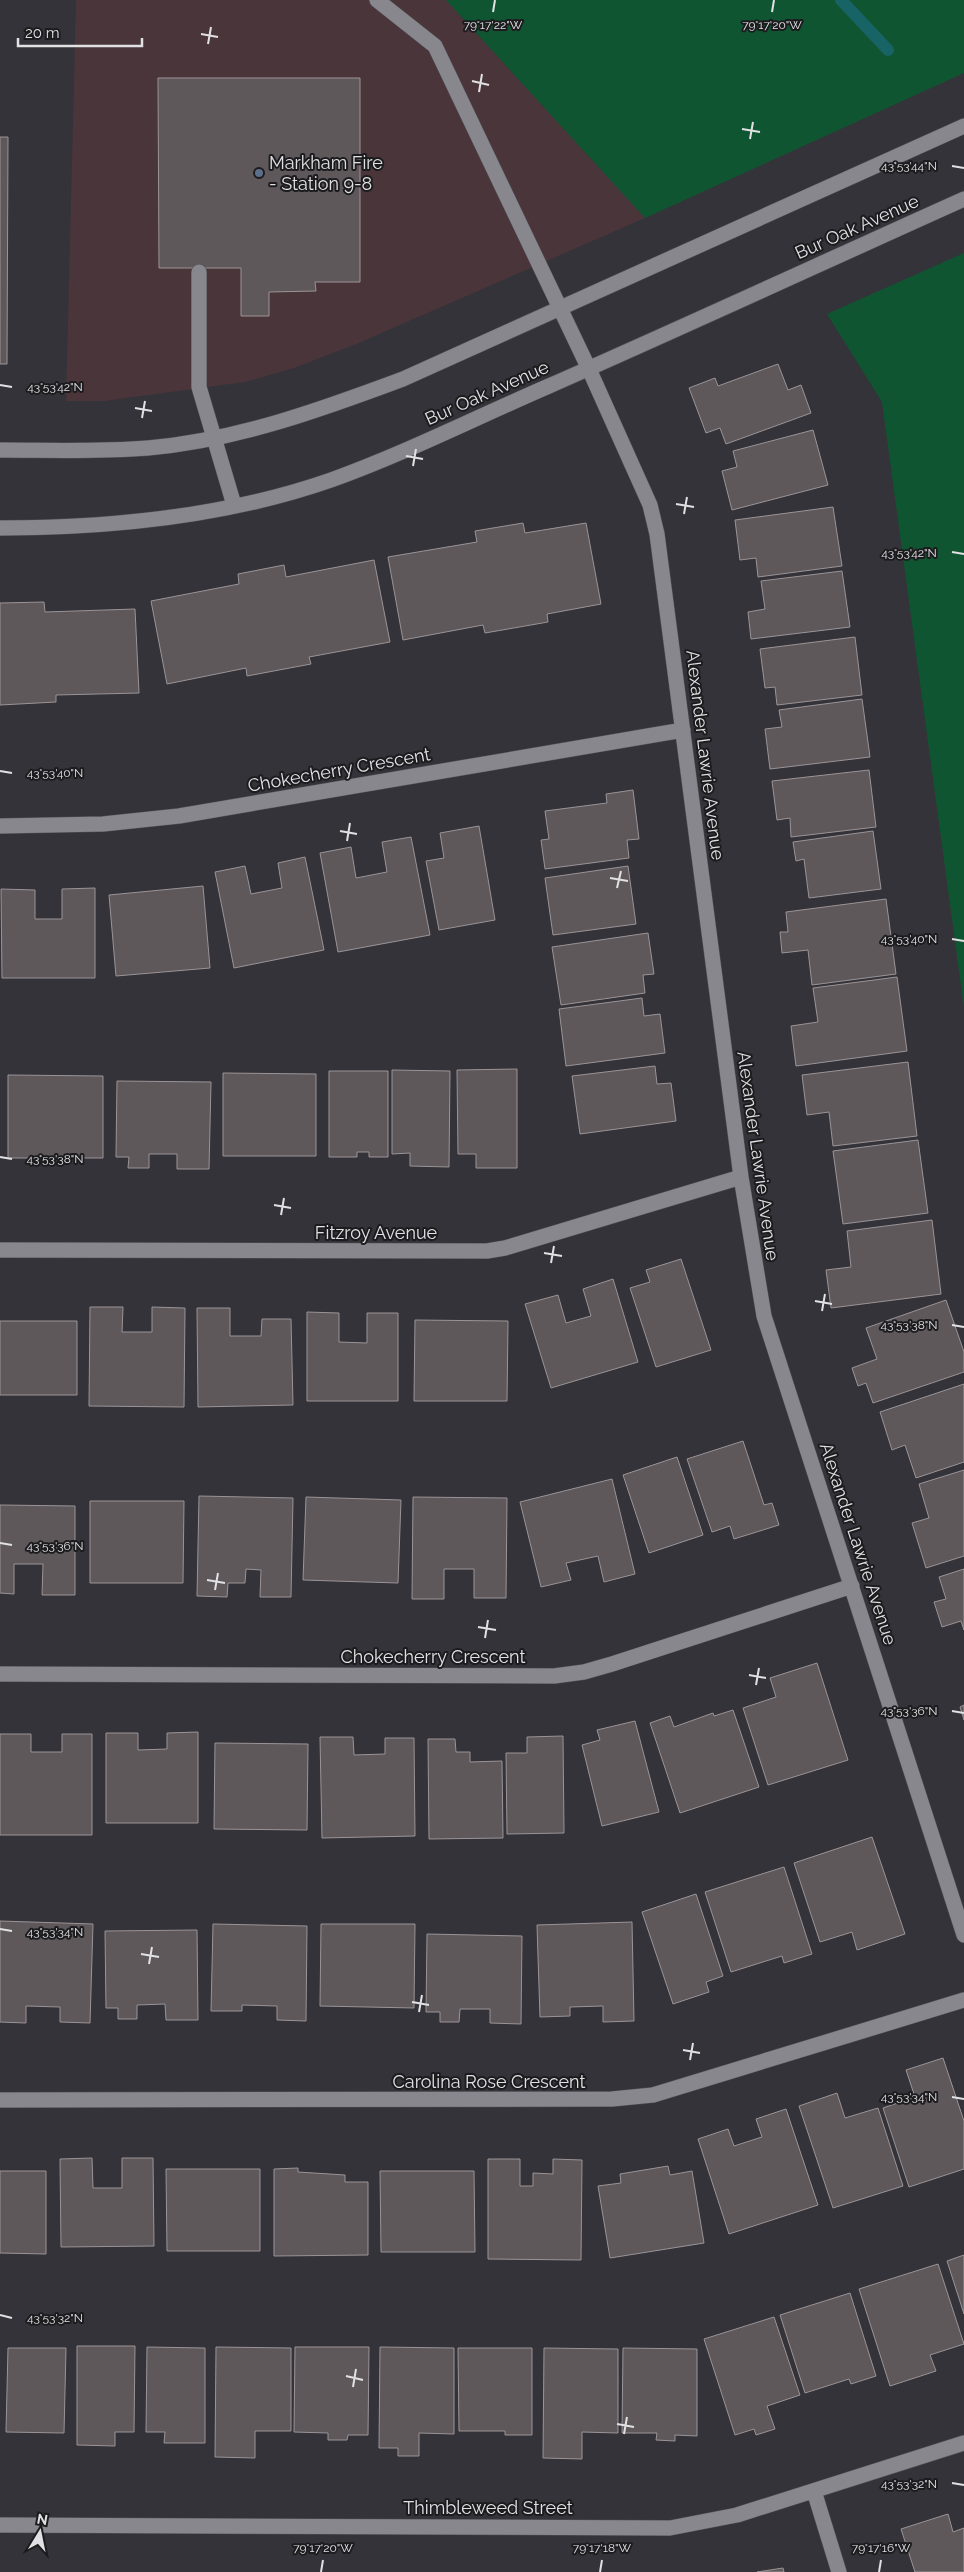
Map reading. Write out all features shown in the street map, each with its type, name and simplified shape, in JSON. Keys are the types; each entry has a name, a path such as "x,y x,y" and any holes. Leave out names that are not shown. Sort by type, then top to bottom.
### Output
{"street":[{"name":"Alexander Lawrie Avenue","path":"377,0 435,46 589,369 650,505 657,534 741,1177 764,1316 964,1935"},
{"path":"0,450 148,448 243,432 333,406 403,379 964,126"},
{"name":"Bur Oak Avenue","path":"0,528 105,526 185,515 234,505 328,481 384,459 589,369 964,198"},
{"path":"199,272 199,387 234,505"},
{"name":"Chokecherry Crescent","path":"0,826 104,824 179,816 682,730"},
{"name":"Fitzroy Avenue","path":"0,1250 487,1251 505,1248 741,1177"},
{"name":"Chokecherry Crescent","path":"0,1674 554,1676 584,1672 612,1664 852,1586"},
{"name":"Carolina Rose Crescent","path":"0,2100 612,2100 652,2095 964,2000"},
{"name":"Thimbleweed Street","path":"0,2525 670,2528 737,2515 964,2443"},
{"path":"814,2491 839,2572"}],"shaded area":[{"path":"76,0 446,0 645,218 354,345 294,368 245,382 104,401 66,401"}],"green space":[{"path":"446,0 964,0 964,73 645,218"},
{"path":"964,253 964,1008 882,402 827,314"}],"building":[{"name":"Markham Fire - Station 9-8","path":"158,78 360,78 360,282 315,282 316,291 269,292 269,316 241,316 241,268 159,268"},
{"path":"0,137 8,137 7,364 0,364"},
{"path":"778,364 788,390 801,385 811,413 726,444 720,428 706,433 689,388 715,378 718,386"},
{"path":"813,430 828,485 732,510 722,471 737,467 733,451"},
{"path":"833,507 842,566 758,577 756,558 740,560 735,520"},
{"path":"523,523 525,533 586,523 601,604 547,614 548,622 485,633 483,625 403,640 388,557 477,542 475,531"},
{"path":"374,560 390,642 309,657 311,664 247,676 246,668 167,684 151,601 239,584 238,574 284,565 286,577"},
{"path":"842,571 850,627 751,639 748,612 765,609 761,581"},
{"path":"44,602 45,612 135,609 139,693 56,695 56,702 0,705 0,603"},
{"path":"855,637 862,695 777,705 775,687 765,688 760,649"},
{"path":"862,699 870,757 770,769 765,729 782,727 779,710"},
{"path":"869,770 876,827 791,837 790,818 777,820 772,781"},
{"path":"633,790 639,839 627,840 629,858 545,869 541,840 549,839 545,811 607,803 606,794"},
{"path":"479,826 495,920 439,930 426,861 444,858 440,833"},
{"path":"873,831 881,889 809,898 804,859 796,861 793,842"},
{"path":"411,837 430,935 338,952 320,853 351,847 356,878 387,872 382,842"},
{"path":"305,857 324,950 234,968 215,872 245,866 251,894 282,888 278,863"},
{"path":"628,866 636,924 553,935 545,878"},
{"path":"203,886 210,968 116,976 109,895"},
{"path":"95,888 95,978 2,978 1,889 35,890 35,919 62,919 62,889"},
{"path":"886,899 896,974 812,985 808,950 782,953 780,932 788,932 786,912"},
{"path":"648,933 654,974 643,975 645,993 561,1005 552,947"},
{"path":"897,977 907,1051 796,1066 791,1026 818,1022 813,988"},
{"path":"642,998 644,1016 660,1014 665,1053 566,1066 559,1009"},
{"path":"908,1062 917,1136 833,1146 829,1112 807,1115 802,1075"},
{"path":"655,1066 657,1084 671,1083 676,1121 580,1134 572,1076"},
{"path":"517,1069 517,1168 476,1168 476,1154 458,1154 457,1070"},
{"path":"392,1070 450,1071 449,1167 410,1166 410,1153 392,1154"},
{"path":"329,1071 388,1071 388,1157 369,1157 369,1152 357,1152 357,1157 329,1157"},
{"path":"223,1073 316,1074 316,1156 223,1156"},
{"path":"8,1075 103,1076 103,1158 8,1158"},
{"path":"117,1081 211,1082 209,1169 177,1169 177,1154 149,1154 149,1168 128,1168 129,1157 116,1157"},
{"path":"918,1140 928,1213 843,1224 833,1151"},
{"path":"932,1220 941,1294 831,1308 826,1270 851,1267 847,1231"},
{"path":"681,1259 711,1350 656,1367 630,1288 650,1282 646,1270"},
{"path":"613,1279 638,1362 551,1388 525,1304 558,1295 566,1323 591,1316 583,1289"},
{"path":"946,1300 964,1352 964,1372 873,1403 866,1383 858,1386 852,1368 877,1359 866,1328"},
{"path":"90,1307 123,1307 122,1332 152,1332 152,1307 185,1308 184,1407 89,1406"},
{"path":"197,1308 230,1308 230,1336 261,1336 262,1319 291,1319 293,1405 198,1407"},
{"path":"307,1312 339,1313 339,1342 367,1343 367,1313 398,1313 398,1401 307,1401"},
{"path":"415,1320 508,1321 507,1401 414,1401"},
{"path":"0,1321 77,1321 77,1395 0,1395"},
{"path":"964,1384 964,1462 916,1478 905,1445 892,1450 880,1412"},
{"path":"743,1441 764,1505 772,1503 779,1525 734,1539 730,1526 712,1532 687,1459"},
{"path":"677,1457 703,1535 649,1553 623,1475"},
{"path":"964,1470 964,1556 926,1568 912,1523 929,1518 919,1484"},
{"path":"612,1479 635,1574 604,1582 598,1556 566,1563 571,1580 541,1587 520,1502"},
{"path":"199,1496 293,1498 291,1597 260,1597 261,1570 246,1569 245,1583 228,1583 227,1597 197,1596"},
{"path":"306,1497 401,1500 398,1583 303,1580"},
{"path":"413,1497 507,1498 506,1598 474,1598 474,1569 444,1569 444,1599 412,1599"},
{"path":"90,1501 184,1501 183,1583 90,1583"},
{"path":"0,1505 75,1506 75,1595 42,1595 43,1564 14,1564 14,1594 0,1593"},
{"path":"964,1569 964,1630 961,1621 942,1627 934,1602 946,1599 939,1577"},
{"path":"817,1663 848,1760 768,1785 743,1708 776,1697 770,1678"},
{"path":"964,1705 964,1720 960,1707"},
{"path":"733,1710 759,1787 680,1813 650,1723 670,1716 674,1727 713,1713 714,1716"},
{"path":"635,1721 659,1812 602,1826 582,1745 600,1740 597,1730"},
{"path":"198,1732 198,1823 106,1823 106,1733 138,1733 138,1750 167,1749 167,1733"},
{"path":"0,1734 31,1734 31,1752 62,1752 62,1734 92,1734 92,1835 0,1835"},
{"path":"563,1736 564,1833 507,1834 506,1753 527,1753 527,1737"},
{"path":"320,1737 353,1737 354,1755 385,1754 385,1738 414,1738 415,1836 322,1838"},
{"path":"428,1739 455,1739 456,1752 470,1752 470,1762 502,1761 503,1838 429,1839"},
{"path":"215,1743 308,1744 307,1830 214,1829"},
{"path":"872,1837 905,1934 857,1950 852,1932 820,1942 794,1863"},
{"path":"784,1867 812,1954 784,1963 782,1956 731,1972 705,1892"},
{"path":"696,1894 723,1976 706,1982 709,1992 673,2004 642,1912"},
{"path":"0,1921 93,1924 90,2023 60,2022 60,2007 26,2006 26,2023 0,2022"},
{"path":"632,1922 634,2021 603,2022 603,2006 570,2007 570,2016 540,2017 537,1925"},
{"path":"213,1924 307,1926 306,2021 277,2020 277,2006 242,2005 242,2011 211,2011"},
{"path":"321,1924 415,1924 414,2008 320,2006"},
{"path":"197,1930 198,2020 166,2020 165,2004 137,2005 137,2019 118,2019 118,2008 106,2008 105,1931"},
{"path":"427,1934 522,1936 521,2024 490,2023 490,2009 460,2009 459,2022 440,2022 440,2012 426,2012"},
{"path":"943,2058 964,2121 964,2169 909,2187 883,2108 915,2097 906,2070"},
{"path":"837,2093 845,2118 878,2108 903,2186 833,2208 799,2106"},
{"path":"786,2109 818,2205 729,2234 698,2139 728,2129 734,2146 762,2137 756,2119"},
{"path":"92,2158 93,2188 122,2188 122,2158 153,2158 154,2246 61,2247 60,2159"},
{"path":"488,2159 520,2159 520,2186 533,2186 533,2173 553,2174 553,2159 582,2160 581,2260 488,2259"},
{"path":"668,2166 670,2175 692,2171 704,2243 610,2258 598,2186 621,2183 620,2174"},
{"path":"298,2168 298,2172 345,2175 345,2182 368,2182 368,2255 274,2256 274,2169"},
{"path":"166,2169 260,2169 260,2251 167,2251"},
{"path":"0,2171 46,2171 46,2254 0,2253"},
{"path":"380,2171 474,2171 475,2252 381,2252"},
{"path":"964,2255 964,2314 947,2261"},
{"path":"938,2264 964,2344 930,2355 936,2371 890,2386 859,2289"},
{"path":"850,2293 876,2376 851,2384 849,2379 805,2393 780,2315"},
{"path":"774,2317 800,2395 767,2406 775,2429 756,2435 754,2429 735,2435 704,2339"},
{"path":"77,2346 135,2346 134,2432 115,2432 115,2446 77,2445"},
{"path":"147,2347 205,2348 205,2443 164,2443 165,2432 146,2432"},
{"path":"216,2347 291,2348 291,2431 255,2431 255,2458 215,2457"},
{"path":"295,2347 369,2347 368,2435 348,2435 347,2440 328,2440 328,2433 294,2432"},
{"path":"380,2347 454,2348 454,2434 419,2433 419,2456 398,2456 398,2448 379,2448"},
{"path":"8,2348 66,2348 64,2433 6,2432"},
{"path":"458,2348 532,2348 532,2435 505,2435 505,2431 459,2431"},
{"path":"544,2348 618,2349 618,2433 582,2432 582,2459 543,2458"},
{"path":"623,2348 697,2349 697,2436 675,2435 675,2441 656,2440 657,2433 622,2433"},
{"path":"948,2514 953,2532 964,2528 964,2572 915,2572 901,2529"},
{"path":"783,2568 784,2572 757,2572"}],"waterway":[{"path":"841,0 888,50"}],"place":[{"name":"Markham Fire - Station 9-8","path":"259,173"}]}
